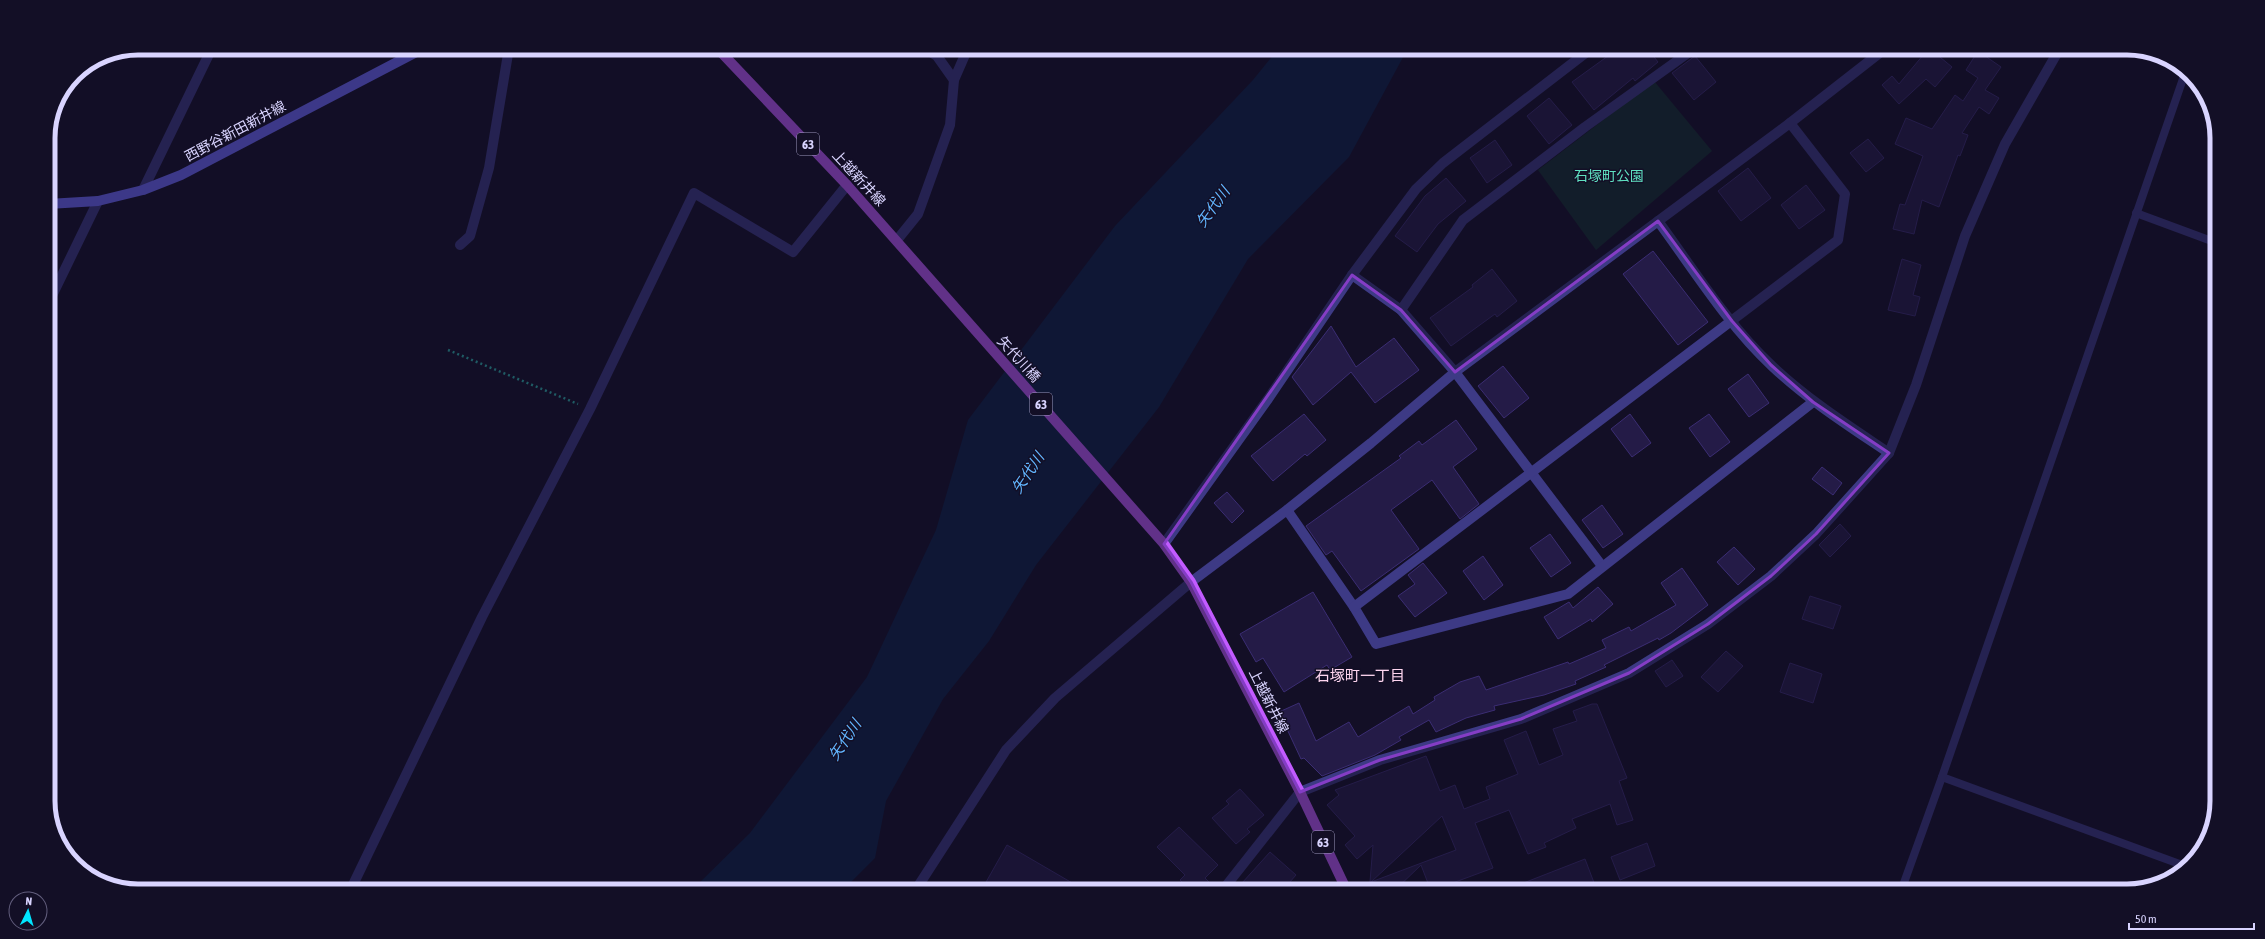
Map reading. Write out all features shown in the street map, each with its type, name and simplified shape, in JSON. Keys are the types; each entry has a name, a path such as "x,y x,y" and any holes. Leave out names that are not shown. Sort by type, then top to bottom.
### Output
{"main road":[{"name":"西野谷新田新井線","path":"55,204 98,202 142,190 181,175 411,55"},
{"name":"上越新井線","path":"724,55 847,184 928,277"},
{"name":"矢代川橋","path":"928,277 1154,532"},
{"name":"上越新井線","path":"1154,532 1191,582 1300,792 1343,884"}],"street":[{"path":"142,190 209,55"},
{"path":"460,245 470,236 490,168 508,55"},
{"path":"935,55 954,80"},
{"path":"897,240 918,214 950,125 954,80 965,55"},
{"path":"1164,544 1268,399 1352,275 1416,189 1443,163 1583,55"},
{"path":"1401,310 1464,220 1585,127 1685,55"},
{"path":"920,884 1006,750 1054,698 1191,582 1287,510 1371,443 1455,372 1790,123 1875,55"},
{"path":"1228,884 1300,792 1380,760 1521,719 1629,673 1708,624 1771,576 1816,534 1889,453 1916,385 1971,222 2005,144 2056,55"},
{"path":"1354,607 1838,240 1845,194 1790,123"},
{"path":"353,884 482,617 590,409 694,193 793,252 847,184"},
{"path":"55,290 98,202"},
{"path":"1658,222 1732,321 1771,365 1813,402 1889,453"},
{"path":"1352,275 1401,310 1455,372 1602,566"},
{"path":"1287,510 1354,607 1376,644 1568,594 1813,402"}],"lane":[{"path":"1904,884 1942,777 2183,76"},
{"path":"2136,213 2210,239"},
{"path":"1942,777 2181,864"}],"path":[{"path":"448,350 590,409"}],"highlighted area":[{"path":"1658,221 1732,321 1771,365 1813,402 1889,453 1816,534 1771,576 1708,624 1629,673 1521,719 1380,760 1300,792 1191,582 1164,544 1352,275 1401,310 1455,372"}],"green space":[{"name":"石塚町公園","path":"1654,81 1712,151 1596,250 1538,170"}],"water":[{"name":"矢代川","path":"1273,55 1404,55 1349,157 1248,259 1159,407 1036,565 989,641 943,699 886,801 875,858 849,884 698,884 750,833 867,677 936,530 968,420 1115,226 1253,80"}],"building":[{"path":"1609,55 1652,55 1658,62 1635,81 1633,78 1594,110 1572,82"},
{"path":"1923,55 1937,55 1952,67 1935,87 1926,79 1899,104 1882,85 1892,76 1899,84"},
{"path":"1975,55 1984,55 2001,67 1985,90 1999,98 1989,114 1979,107 1962,133 1968,135 1960,156 1958,155 1939,207 1922,200 1914,234 1893,229 1900,204 1905,205 1923,156 1895,144 1906,118 1932,129 1955,95 1963,101 1978,78 1966,70"},
{"path":"1695,56 1716,82 1694,100 1672,73"},
{"path":"1549,98 1572,125 1549,144 1527,116"},
{"path":"1868,139 1884,158 1866,172 1850,153"},
{"path":"1495,140 1512,165 1487,183 1470,158"},
{"path":"1748,168 1771,198 1741,221 1718,191"},
{"path":"1446,178 1466,201 1438,224 1417,252 1395,236 1425,196"},
{"path":"1806,185 1825,210 1799,229 1781,205"},
{"path":"1653,251 1708,322 1678,345 1623,274"},
{"path":"1902,259 1921,265 1913,295 1920,297 1915,316 1888,310"},
{"path":"1492,269 1517,301 1497,317 1495,314 1451,346 1430,318 1473,287 1472,285"},
{"path":"1331,326 1356,367 1394,338 1419,370 1375,403 1351,372 1313,405 1292,377"},
{"path":"1503,366 1529,398 1504,418 1478,386"},
{"path":"1748,374 1769,403 1749,417 1728,389"},
{"path":"1304,414 1326,440 1307,456 1305,454 1273,481 1251,456"},
{"path":"1630,414 1651,443 1632,457 1611,429"},
{"path":"1709,414 1730,442 1710,457 1689,428"},
{"path":"1456,420 1477,449 1453,467 1479,504 1460,519 1432,480 1391,510 1419,549 1361,591 1332,551 1326,555 1306,526 1401,458 1399,456 1419,441 1422,445"},
{"path":"1822,467 1842,483 1833,495 1812,479"},
{"path":"1227,492 1244,511 1232,523 1214,503"},
{"path":"1602,505 1623,534 1603,548 1582,520"},
{"path":"1840,524 1851,536 1830,557 1819,545"},
{"path":"1550,534 1571,563 1551,577 1530,548"},
{"path":"1734,547 1755,569 1738,585 1717,562"},
{"path":"1483,556 1503,585 1484,600 1463,571"},
{"path":"1423,563 1447,593 1415,617 1398,596 1415,584 1408,575"},
{"path":"1682,568 1708,605 1671,633 1659,640 1658,638 1604,665 1606,667 1575,681 1576,684 1544,695 1494,706 1495,710 1466,718 1436,732 1429,720 1399,737 1401,740 1375,755 1322,776 1304,758 1301,759 1279,712 1299,703 1316,741 1349,722 1358,737 1409,706 1413,714 1435,700 1434,697 1460,682 1479,676 1486,690 1568,662 1569,664 1606,648 1602,640 1629,627 1631,631 1676,605 1661,583"},
{"path":"1598,587 1613,604 1592,622 1591,619 1558,639 1544,617 1569,602 1573,608"},
{"path":"1313,592 1352,657 1330,670 1327,665 1284,692 1263,658 1256,662 1240,634"},
{"path":"1810,596 1841,606 1833,629 1802,619"},
{"path":"1726,651 1743,666 1718,692 1701,677"},
{"path":"1672,660 1683,676 1666,687 1655,671"},
{"path":"1790,663 1822,674 1813,703 1780,692"},
{"path":"1592,704 1597,704 1627,778 1619,781 1633,820 1617,825 1610,804 1572,819 1576,828 1544,843 1546,847 1528,854 1509,810 1475,823 1493,868 1450,884 1428,884 1421,865 1401,884 1365,884 1370,882 1373,845 1357,859 1345,845 1355,836 1327,805 1339,795 1335,790 1426,756 1440,791 1455,785 1464,809 1490,799 1486,787 1518,774 1504,740 1526,731 1539,765 1563,755 1553,729 1577,721 1573,711","holes":["1442,816 1456,850 1371,882"]},
{"path":"1240,789 1264,815 1247,829 1250,832 1236,844 1212,818 1229,804 1226,801"},
{"path":"1179,827 1218,865 1205,878 1211,884 1184,884 1180,880 1185,875 1157,847"},
{"path":"1647,843 1655,866 1620,880 1611,857"},
{"path":"1007,845 1074,884 985,884"},
{"path":"1270,852 1296,875 1288,884 1242,883"},
{"path":"1585,859 1594,884 1521,884"}],"district":[{"name":"石塚町一丁目","path":"1360,676"}]}
